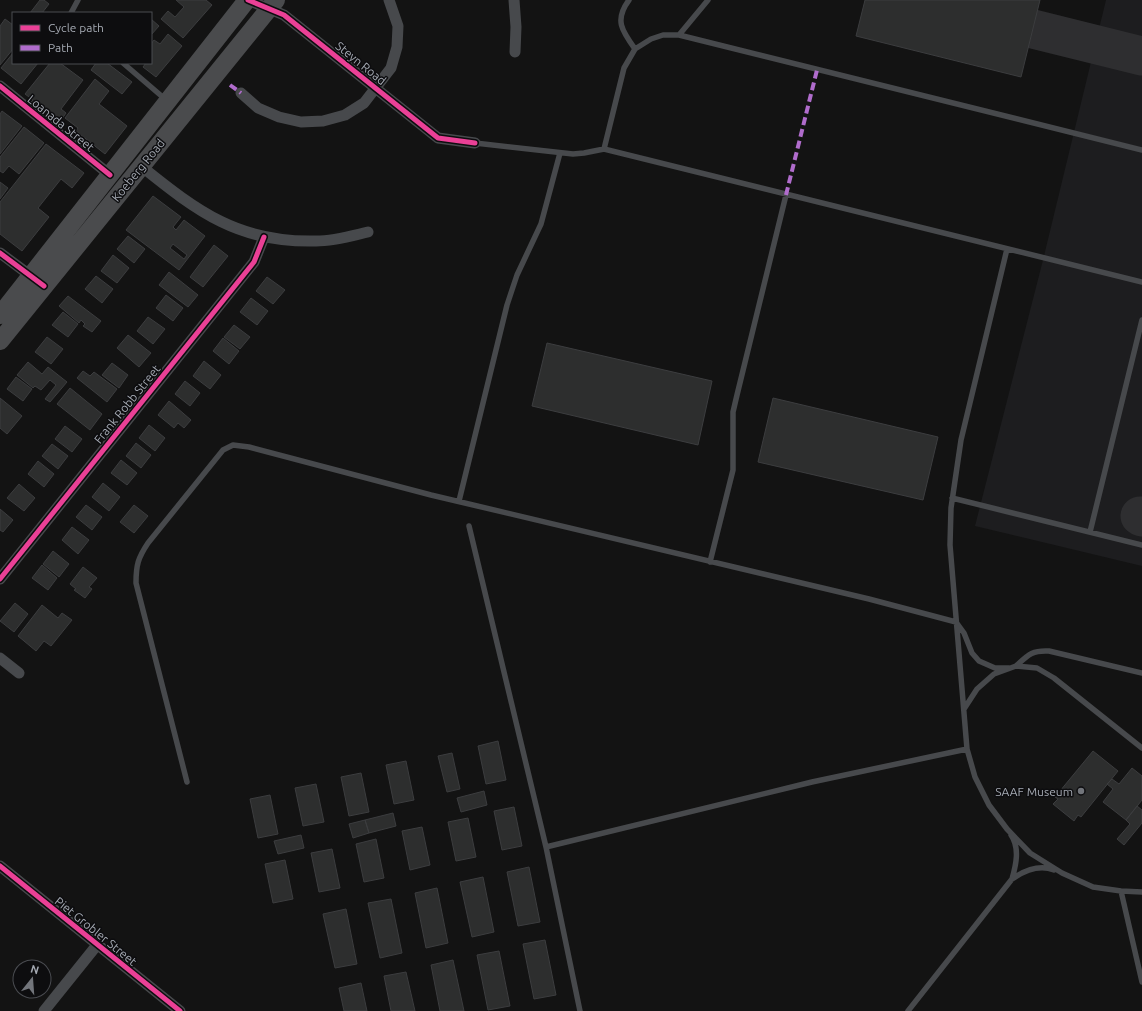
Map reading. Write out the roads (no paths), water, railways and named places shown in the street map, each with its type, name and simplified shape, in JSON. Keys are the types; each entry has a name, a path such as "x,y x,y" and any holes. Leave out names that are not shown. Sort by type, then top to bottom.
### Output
{"main road":[{"name":"Koeberg Road","path":"0,342 38,281 110,175 247,0"},
{"name":"Koeberg Road","path":"0,315 38,281 141,166 273,4"}],"street":[{"name":"Steyn Road","path":"247,0 273,4 284,15 438,138 475,143"},
{"path":"241,93 258,108 279,117 301,122 323,121 345,114 364,103 391,68 396,47 398,26 389,0"},
{"path":"514,0 516,27 515,52"},
{"name":"Loanada Street","path":"0,86 110,175"},
{"path":"141,166 183,200 213,218 242,231 264,237 293,241 337,239 368,232"},
{"name":"Frank Robb Street","path":"0,579 254,262 264,237"},
{"path":"0,253 38,281"},
{"path":"0,658 19,673"},
{"name":"Piet Grobler Street","path":"0,866 180,1011"},
{"path":"44,1011 97,945"}],"lane":[{"path":"72,12 78,0"},
{"path":"628,0 622,10 620,23 625,35 635,49"},
{"path":"679,35 708,0"},
{"path":"604,149 624,68 635,49 651,39 663,35 679,35 1142,150"},
{"path":"124,64 168,101"},
{"path":"475,143 560,153 584,154 604,149 1142,282"},
{"path":"459,501 507,305 518,275 541,224 560,153"},
{"path":"710,562 733,470 733,412 736,395 786,195"},
{"path":"1007,249 961,440 952,498 950,545 964,710 964,729 967,749 975,777 985,798 1014,840 1016,866 1012,879"},
{"path":"1090,532 1142,320"},
{"path":"187,782 136,583 136,567 140,556 148,543 223,450 239,444 459,501 869,599 956,622 964,633 972,653 979,661 989,667 1009,668"},
{"path":"952,498 1142,545"},
{"path":"469,526 546,847 580,1011"},
{"path":"1016,666 1030,653 1041,650 1142,673"},
{"path":"964,710 982,683 994,674 1016,666 1037,668 1054,678 1142,748"},
{"path":"546,847 812,782 967,749"},
{"path":"1007,829 1030,852 1062,873"},
{"path":"908,1011 1012,879 1023,872 1036,868 1049,868 1093,887 1142,892"},
{"path":"1121,891 1142,982"}],"place":[{"name":"SAAF Museum","path":"1081,791"}]}
